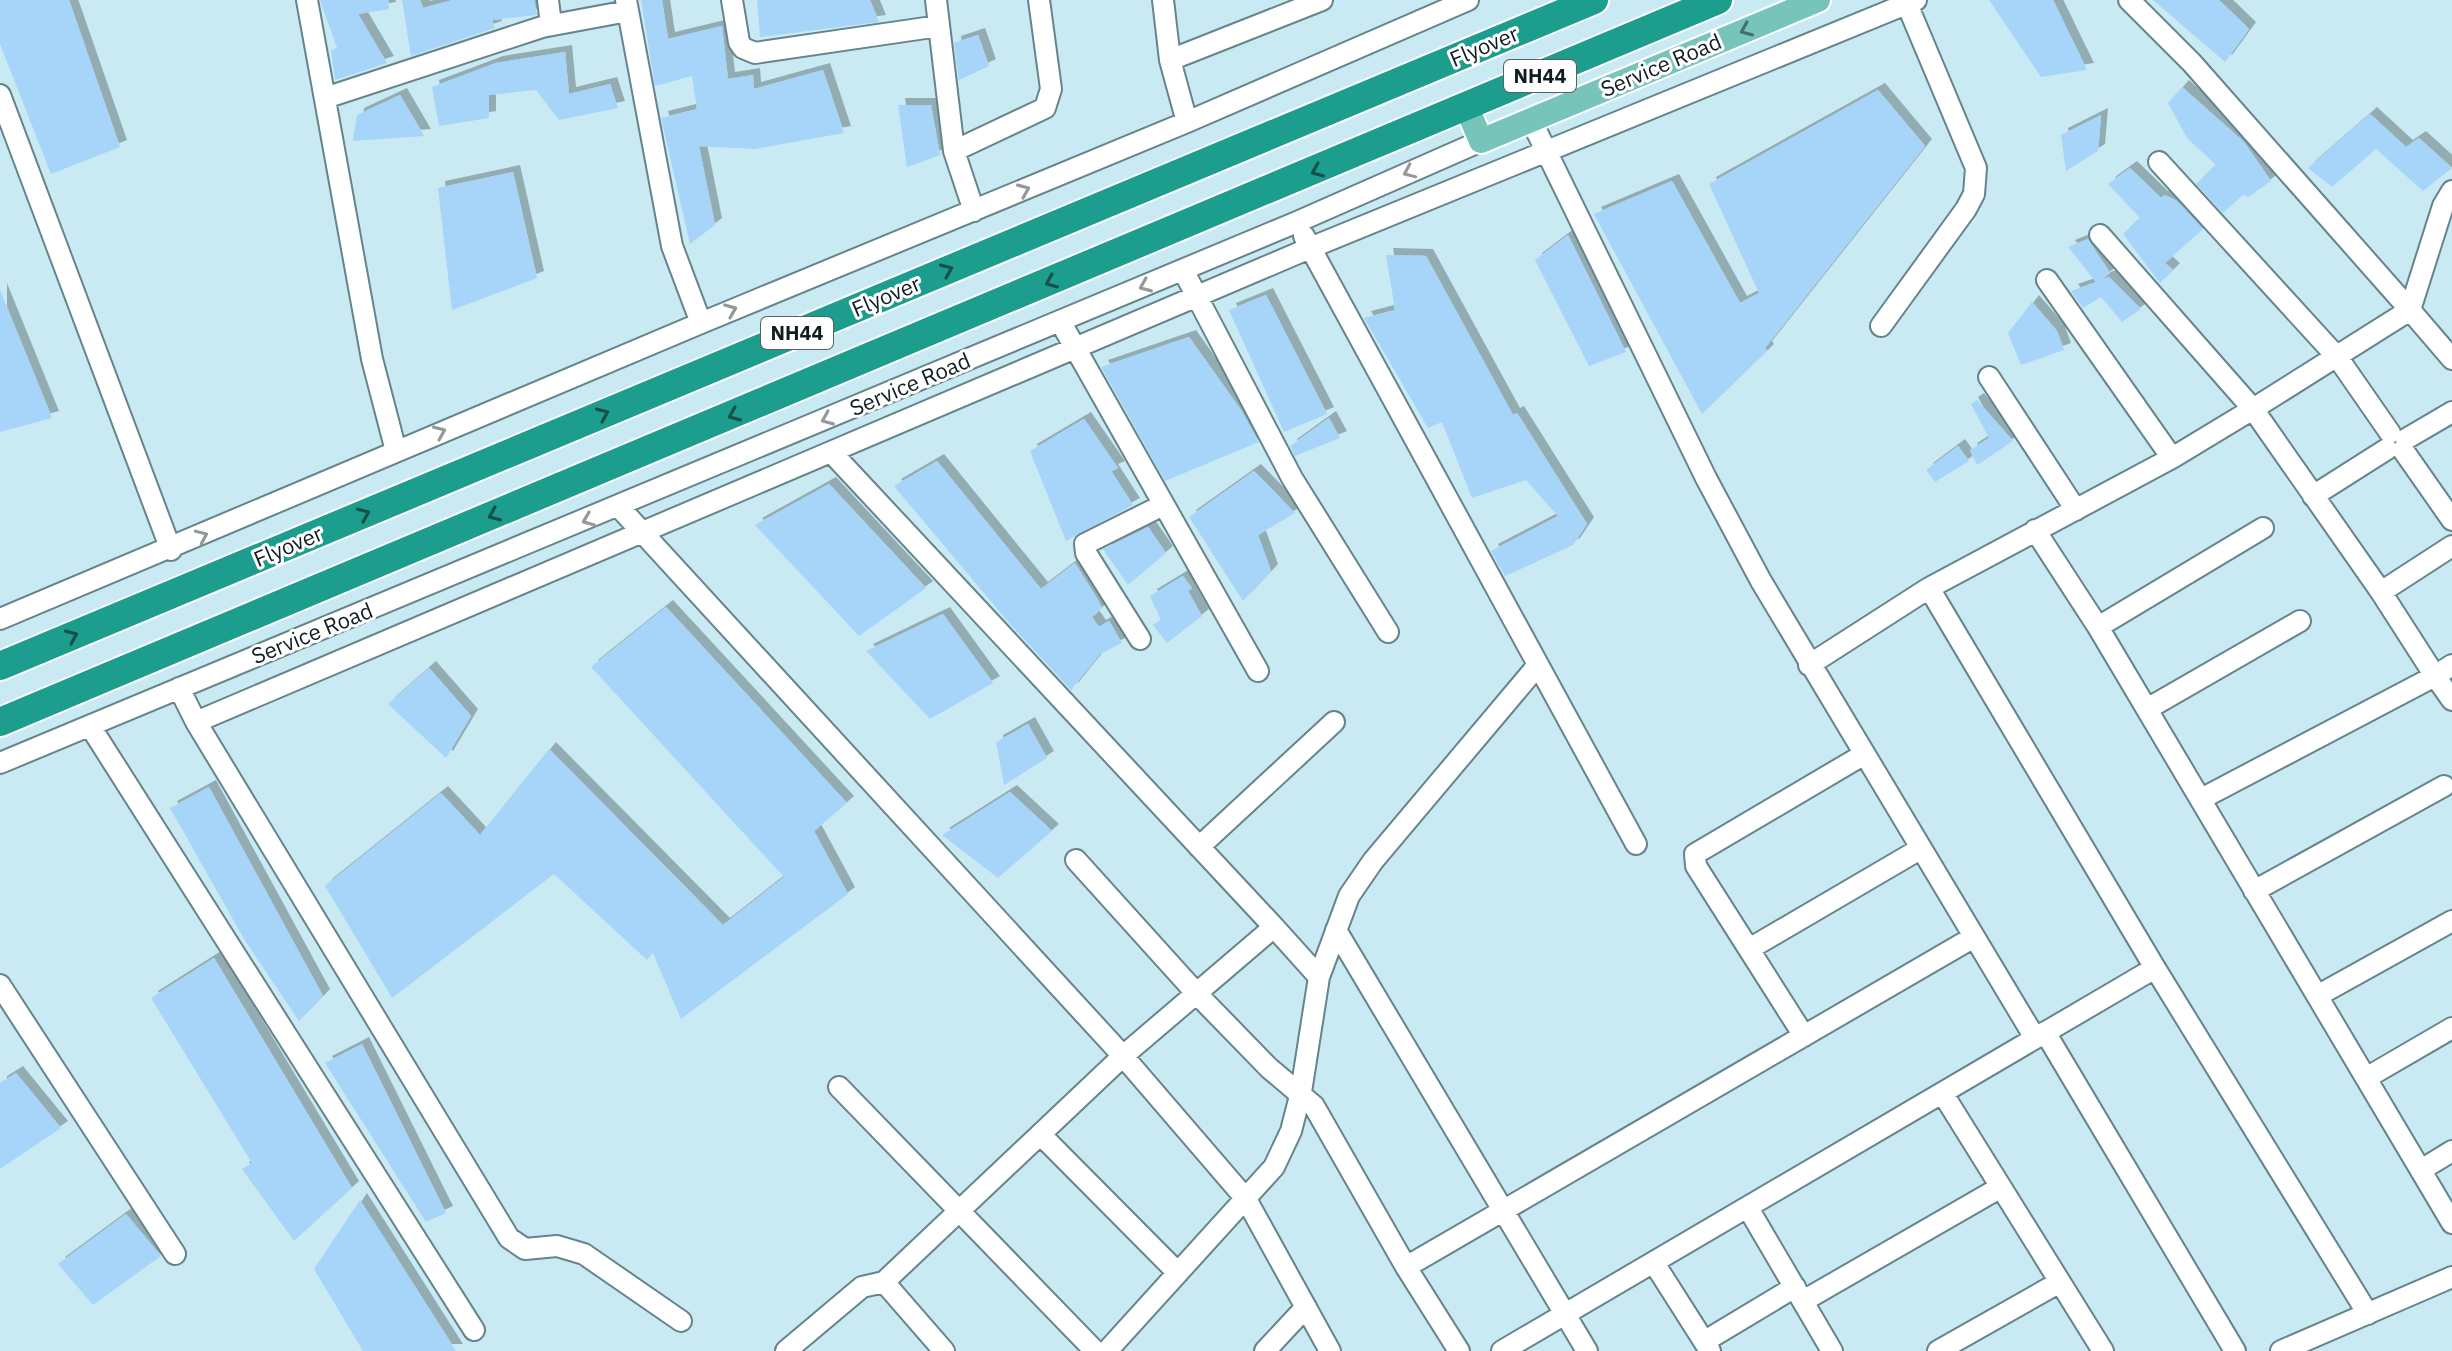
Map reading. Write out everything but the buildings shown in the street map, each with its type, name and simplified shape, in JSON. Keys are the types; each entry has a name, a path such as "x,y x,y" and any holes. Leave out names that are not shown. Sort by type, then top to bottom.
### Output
{"highway":[{"name":"Flyover","path":"0,666 1594,0"},
{"name":"NH44","path":"0,722 1718,0"}],"main road":[{"name":"Service Road","path":"1481,141 1818,0"},
{"path":"1467,108 1481,141"}],"street":[{"path":"307,0 372,359 396,451"},
{"path":"548,0 551,25"},
{"path":"732,0 739,42 743,48 755,53 939,26"},
{"path":"936,0 954,151 974,211"},
{"path":"954,151 1045,108 1051,89 1039,0"},
{"path":"1163,0 1170,60 1187,122"},
{"path":"1170,60 1322,0"},
{"path":"0,619 1187,122 1468,0"},
{"path":"2129,0 2212,86 2452,359"},
{"path":"196,722 644,534 1310,248 1911,2 1976,168 1976,183 1966,209 1881,326"},
{"path":"325,98 551,25 627,5 672,246 701,323"},
{"path":"0,95 171,550"},
{"path":"1531,120 1706,478 1809,665 1974,937 2040,1035 2235,1351"},
{"name":"Service Road","path":"0,763 619,507 1297,222 1481,141"},
{"path":"2159,162 2338,358 2452,520"},
{"path":"1809,665 1929,588 2172,458 2338,358 2410,310 2443,206 2452,191"},
{"path":"1297,222 1636,844"},
{"path":"2100,235 2253,409 2381,592 2444,670 2452,700"},
{"path":"1183,270 1292,478 1388,632"},
{"path":"2047,280 2172,458"},
{"path":"1060,321 1161,506 1258,671"},
{"path":"1989,377 2076,510"},
{"path":"2313,496 2396,443 2452,412"},
{"path":"832,453 1319,977"},
{"path":"1140,639 1086,553 1085,544 1161,506"},
{"path":"619,507 1123,1056 1246,1199 1330,1351"},
{"path":"2098,627 2263,528"},
{"path":"2035,530 2098,627 2452,1223"},
{"path":"2381,592 2452,546"},
{"path":"1929,588 2155,968 2368,1314"},
{"path":"2147,709 2300,621"},
{"path":"1107,1351 1246,1199 1284,1150 1301,1092 1319,977 1349,896 1373,861 1538,665"},
{"path":"2201,799 2444,670"},
{"path":"179,688 196,722 509,1238 525,1249 557,1246 584,1254 681,1321"},
{"path":"1199,847 1334,722"},
{"path":"90,726 474,1330"},
{"path":"1804,1036 1696,866 1695,854 1863,755"},
{"path":"2254,891 2444,786"},
{"path":"1749,949 1920,849"},
{"path":"1076,860 1197,994 1269,1068 1301,1092 1328,1125 1406,1267 1459,1351"},
{"path":"2317,996 2452,921"},
{"path":"786,1351 862,1287 884,1282 962,1212 1123,1056 1274,927"},
{"path":"1336,930 1587,1351"},
{"path":"1406,1267 1974,937"},
{"path":"1502,1351 2155,968"},
{"path":"0,985 175,1254"},
{"path":"2366,1078 2452,1028"},
{"path":"839,1087 1095,1351"},
{"path":"1943,1094 2103,1351"},
{"path":"1041,1135 1178,1273"},
{"path":"2421,1170 2452,1151"},
{"path":"1654,1263 1707,1346 2001,1187"},
{"path":"1748,1208 1832,1351"},
{"path":"2289,1350 2452,1277"},
{"path":"884,1282 944,1351"},
{"path":"1938,1351 2060,1282"},
{"path":"1265,1351 1306,1307"}]}
